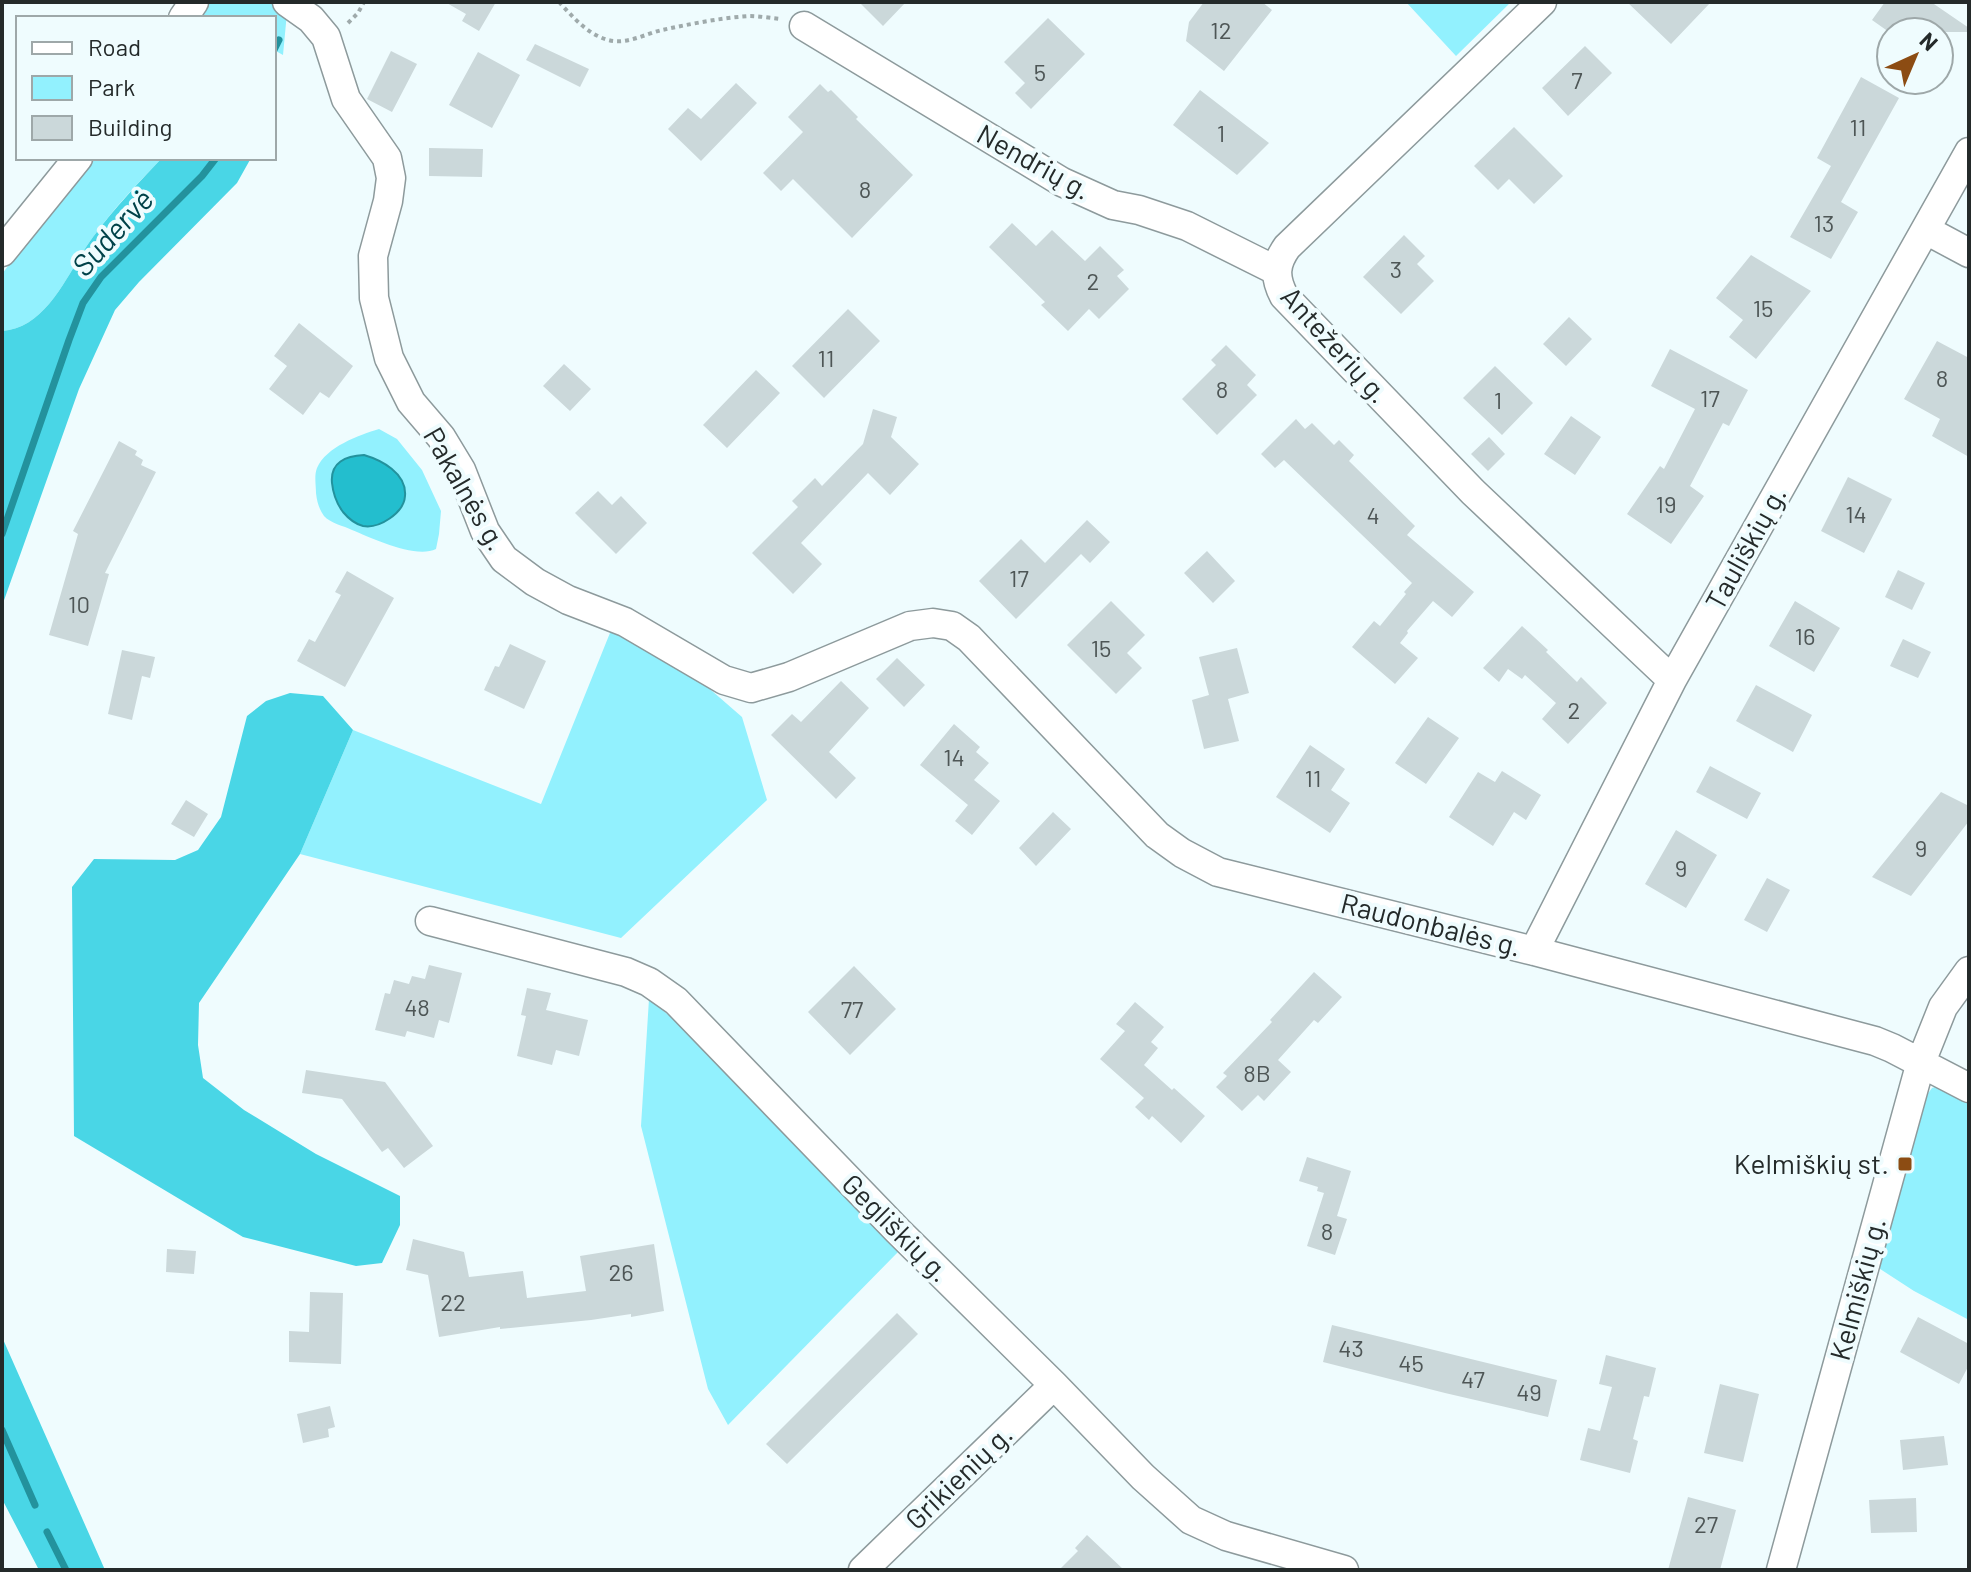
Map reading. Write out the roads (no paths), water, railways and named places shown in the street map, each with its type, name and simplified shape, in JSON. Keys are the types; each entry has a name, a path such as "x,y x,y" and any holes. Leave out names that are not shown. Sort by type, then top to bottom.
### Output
{"street":[{"name":"Pakalnės g.","path":"287,2 311,19 326,37 346,99 387,158 391,178 388,201 373,256 374,298 389,358 411,402 441,437 461,470 485,531 504,559 535,582 568,600 625,622 724,680 751,688 789,677 910,626 933,623 952,626 969,638"},
{"name":"Antežerių g.","path":"1542,2 1287,247 1279,258 1278,285 1284,296 1473,492 1672,680"},
{"name":"Nendrių g.","path":"804,26 1062,182 1113,205 1187,226 1277,271"},
{"name":"Tauliškių g.","path":"1534,951 1672,680 1969,152"},
{"path":"2,252 76,160"},
{"path":"1926,230 1969,253"},
{"name":"Raudonbalės g.","path":"969,638 1157,835 1182,853 1218,872 1875,1041 1969,1088"},
{"name":"Gegliškių g.","path":"430,921 626,972 649,982 676,1001 898,1231 1143,1477 1191,1520 1226,1536 1344,1570"},
{"name":"Kelmiškių g.","path":"1781,1570 1921,1062 1943,1007 1969,971"},
{"name":"Grikienių g.","path":"863,1570 1054,1385"}],"waterway":[{"name":"Sudervė","path":"276,46 279,40"},
{"name":"Sudervė","path":"2,534 83,303 101,277 214,160"},
{"name":"Sudervė","path":"2,1430 35,1505"},
{"name":"Sudervė","path":"47,1532 66,1570"}],"place":[{"name":"Kelmiškių st.","path":"1905,1164"}]}
